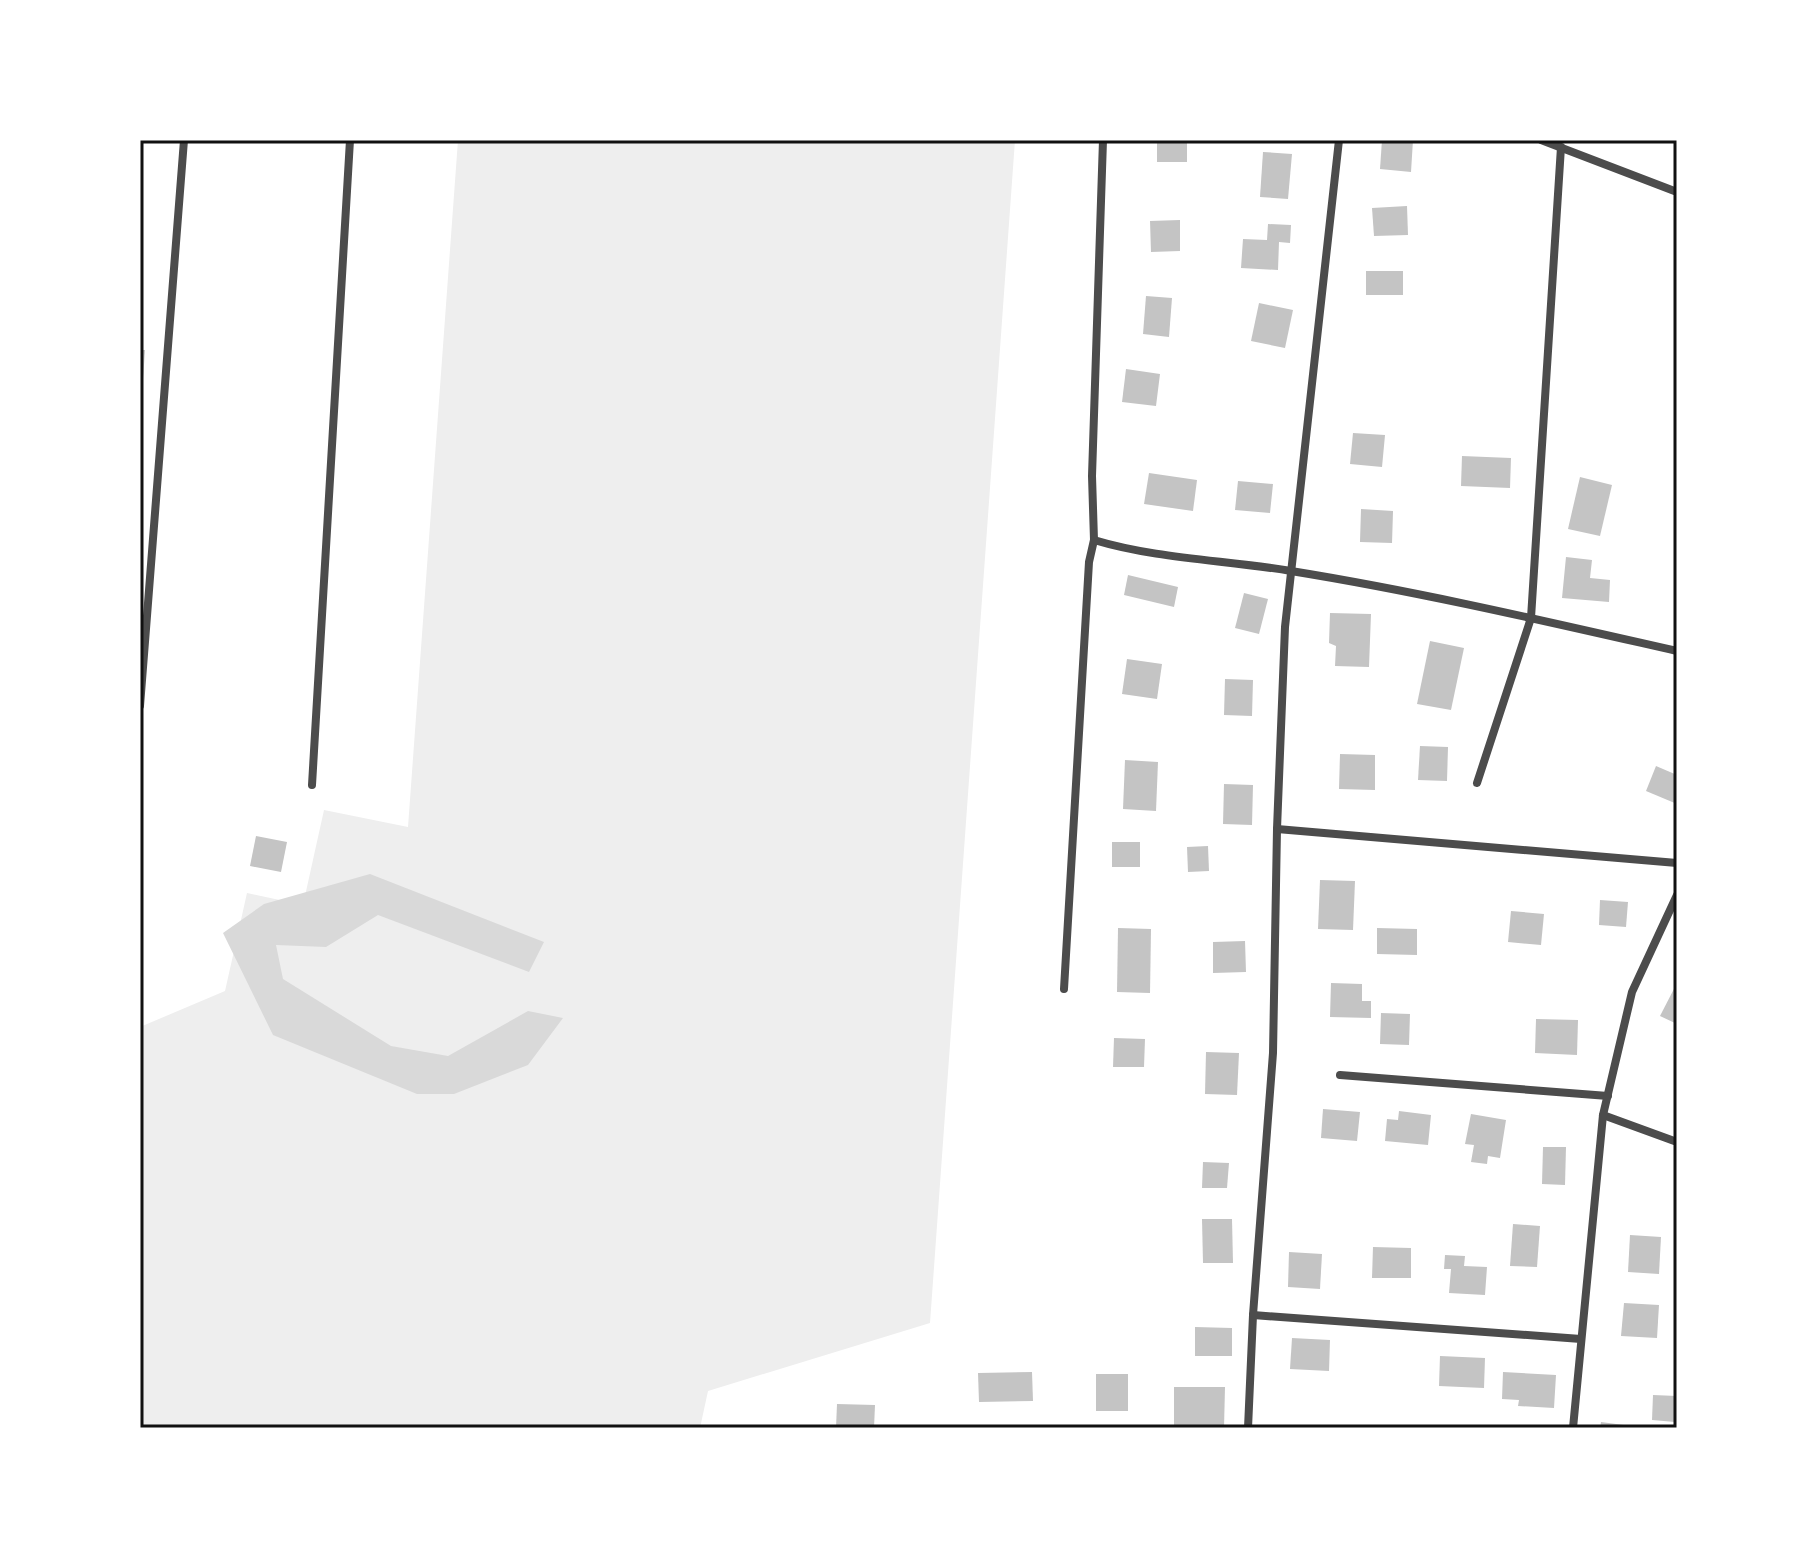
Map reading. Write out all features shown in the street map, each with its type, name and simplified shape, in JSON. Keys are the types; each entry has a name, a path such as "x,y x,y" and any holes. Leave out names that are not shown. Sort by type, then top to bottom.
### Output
{"street":[{"path":"140,706 184,140"},
{"path":"312,785 350,140"},
{"path":"1064,989 1089,562 1094,540 1092,476 1103,140"},
{"path":"1248,1428 1253,1315 1273,1053 1285,627 1339,140"},
{"path":"1541,140 1677,192"},
{"path":"1477,783 1531,618 1561,147"},
{"path":"1094,540 1122,548 1291,571 1531,618 1677,651"},
{"path":"1277,829 1677,863"},
{"path":"1573,1428 1603,1115 1632,992 1677,895"},
{"path":"1340,1075 1608,1096"},
{"path":"1603,1115 1677,1142"},
{"path":"1253,1315 1581,1339"}],"shaded area":[{"path":"458,140 1015,140 930,1323 708,1391 700,1428 140,1428 140,1027 225,991 247,893 303,905 324,810 408,827"},
{"path":"370,874 544,942 529,972 378,915 326,947 276,945 283,979 391,1046 448,1056 528,1011 563,1018 528,1065 454,1094 417,1094 273,1035 223,933 264,904"}],"building":[{"path":"1157,140 1187,140 1187,162 1157,162"},
{"path":"1382,140 1413,140 1411,172 1380,169"},
{"path":"1263,152 1292,154 1288,199 1260,197"},
{"path":"1407,206 1408,235 1374,236 1372,208"},
{"path":"1180,220 1180,251 1151,252 1150,221"},
{"path":"1268,224 1291,225 1290,243 1279,242 1278,270 1241,268 1243,239 1267,240"},
{"path":"1366,271 1403,271 1403,295 1366,295"},
{"path":"1146,296 1172,298 1169,337 1143,334"},
{"path":"1259,303 1293,310 1285,348 1251,341"},
{"path":"140,350 145,350 143,379 140,379"},
{"path":"1126,369 1160,374 1156,406 1122,402"},
{"path":"1353,433 1385,435 1382,467 1350,464"},
{"path":"1462,456 1511,458 1510,488 1461,486"},
{"path":"1149,473 1197,480 1193,511 1144,504"},
{"path":"1580,477 1612,485 1600,536 1568,529"},
{"path":"1238,481 1273,484 1270,513 1235,510"},
{"path":"1361,509 1393,511 1392,543 1360,542"},
{"path":"1566,557 1592,560 1590,578 1610,580 1609,602 1562,598"},
{"path":"1128,575 1178,587 1174,607 1124,595"},
{"path":"1244,593 1268,599 1259,634 1235,628"},
{"path":"1330,613 1371,614 1369,667 1335,666 1336,646 1329,643"},
{"path":"1430,641 1464,648 1451,710 1417,704"},
{"path":"1127,659 1162,664 1157,699 1122,694"},
{"path":"1225,679 1253,680 1252,716 1224,715"},
{"path":"1420,746 1448,747 1447,781 1418,780"},
{"path":"1340,754 1375,755 1375,790 1339,789"},
{"path":"1125,760 1158,762 1156,811 1123,809"},
{"path":"1656,766 1677,775 1677,804 1646,791"},
{"path":"1224,784 1253,785 1252,825 1223,824"},
{"path":"256,836 287,842 281,872 250,866"},
{"path":"1112,842 1140,842 1140,867 1112,867"},
{"path":"1208,846 1209,871 1188,872 1187,847"},
{"path":"1320,880 1355,881 1353,930 1318,929"},
{"path":"1600,900 1628,902 1626,927 1599,925"},
{"path":"1511,911 1544,914 1541,945 1508,942"},
{"path":"1118,928 1151,929 1150,993 1117,992"},
{"path":"1377,928 1417,929 1417,955 1377,954"},
{"path":"1245,941 1246,972 1213,973 1213,942"},
{"path":"1331,983 1362,984 1362,1001 1371,1001 1371,1018 1330,1017"},
{"path":"1677,983 1677,1024 1660,1016"},
{"path":"1381,1013 1410,1014 1409,1045 1380,1044"},
{"path":"1536,1019 1578,1020 1577,1055 1535,1053"},
{"path":"1114,1038 1145,1039 1144,1067 1113,1067"},
{"path":"1206,1052 1239,1053 1237,1095 1205,1094"},
{"path":"1323,1109 1360,1112 1357,1141 1321,1138"},
{"path":"1399,1111 1431,1115 1428,1145 1385,1141 1387,1119 1398,1120"},
{"path":"1471,1114 1506,1120 1500,1158 1488,1156 1487,1164 1471,1162 1474,1145 1465,1144"},
{"path":"1543,1147 1566,1147 1565,1185 1542,1184"},
{"path":"1203,1162 1229,1163 1227,1188 1202,1188"},
{"path":"1202,1219 1232,1219 1233,1263 1203,1263"},
{"path":"1513,1224 1540,1226 1537,1267 1510,1266"},
{"path":"1630,1235 1661,1237 1659,1274 1628,1272"},
{"path":"1373,1247 1411,1248 1411,1278 1372,1278"},
{"path":"1289,1252 1322,1254 1320,1289 1288,1287"},
{"path":"1445,1255 1465,1256 1464,1266 1487,1267 1485,1295 1449,1293 1451,1269 1444,1269"},
{"path":"1624,1303 1659,1305 1657,1338 1621,1336"},
{"path":"1195,1327 1232,1328 1232,1356 1195,1356"},
{"path":"1292,1338 1330,1340 1329,1371 1290,1369"},
{"path":"1440,1356 1485,1358 1484,1388 1439,1386"},
{"path":"1032,1372 1033,1401 979,1402 978,1373"},
{"path":"1503,1372 1556,1375 1554,1408 1518,1406 1519,1400 1502,1399"},
{"path":"1096,1374 1128,1374 1128,1411 1096,1411"},
{"path":"1174,1387 1225,1387 1224,1428 1174,1428"},
{"path":"1653,1395 1677,1396 1675,1422 1652,1420"},
{"path":"837,1404 875,1405 874,1428 836,1428"},
{"path":"1601,1422 1631,1426 1631,1428 1600,1428"}]}
